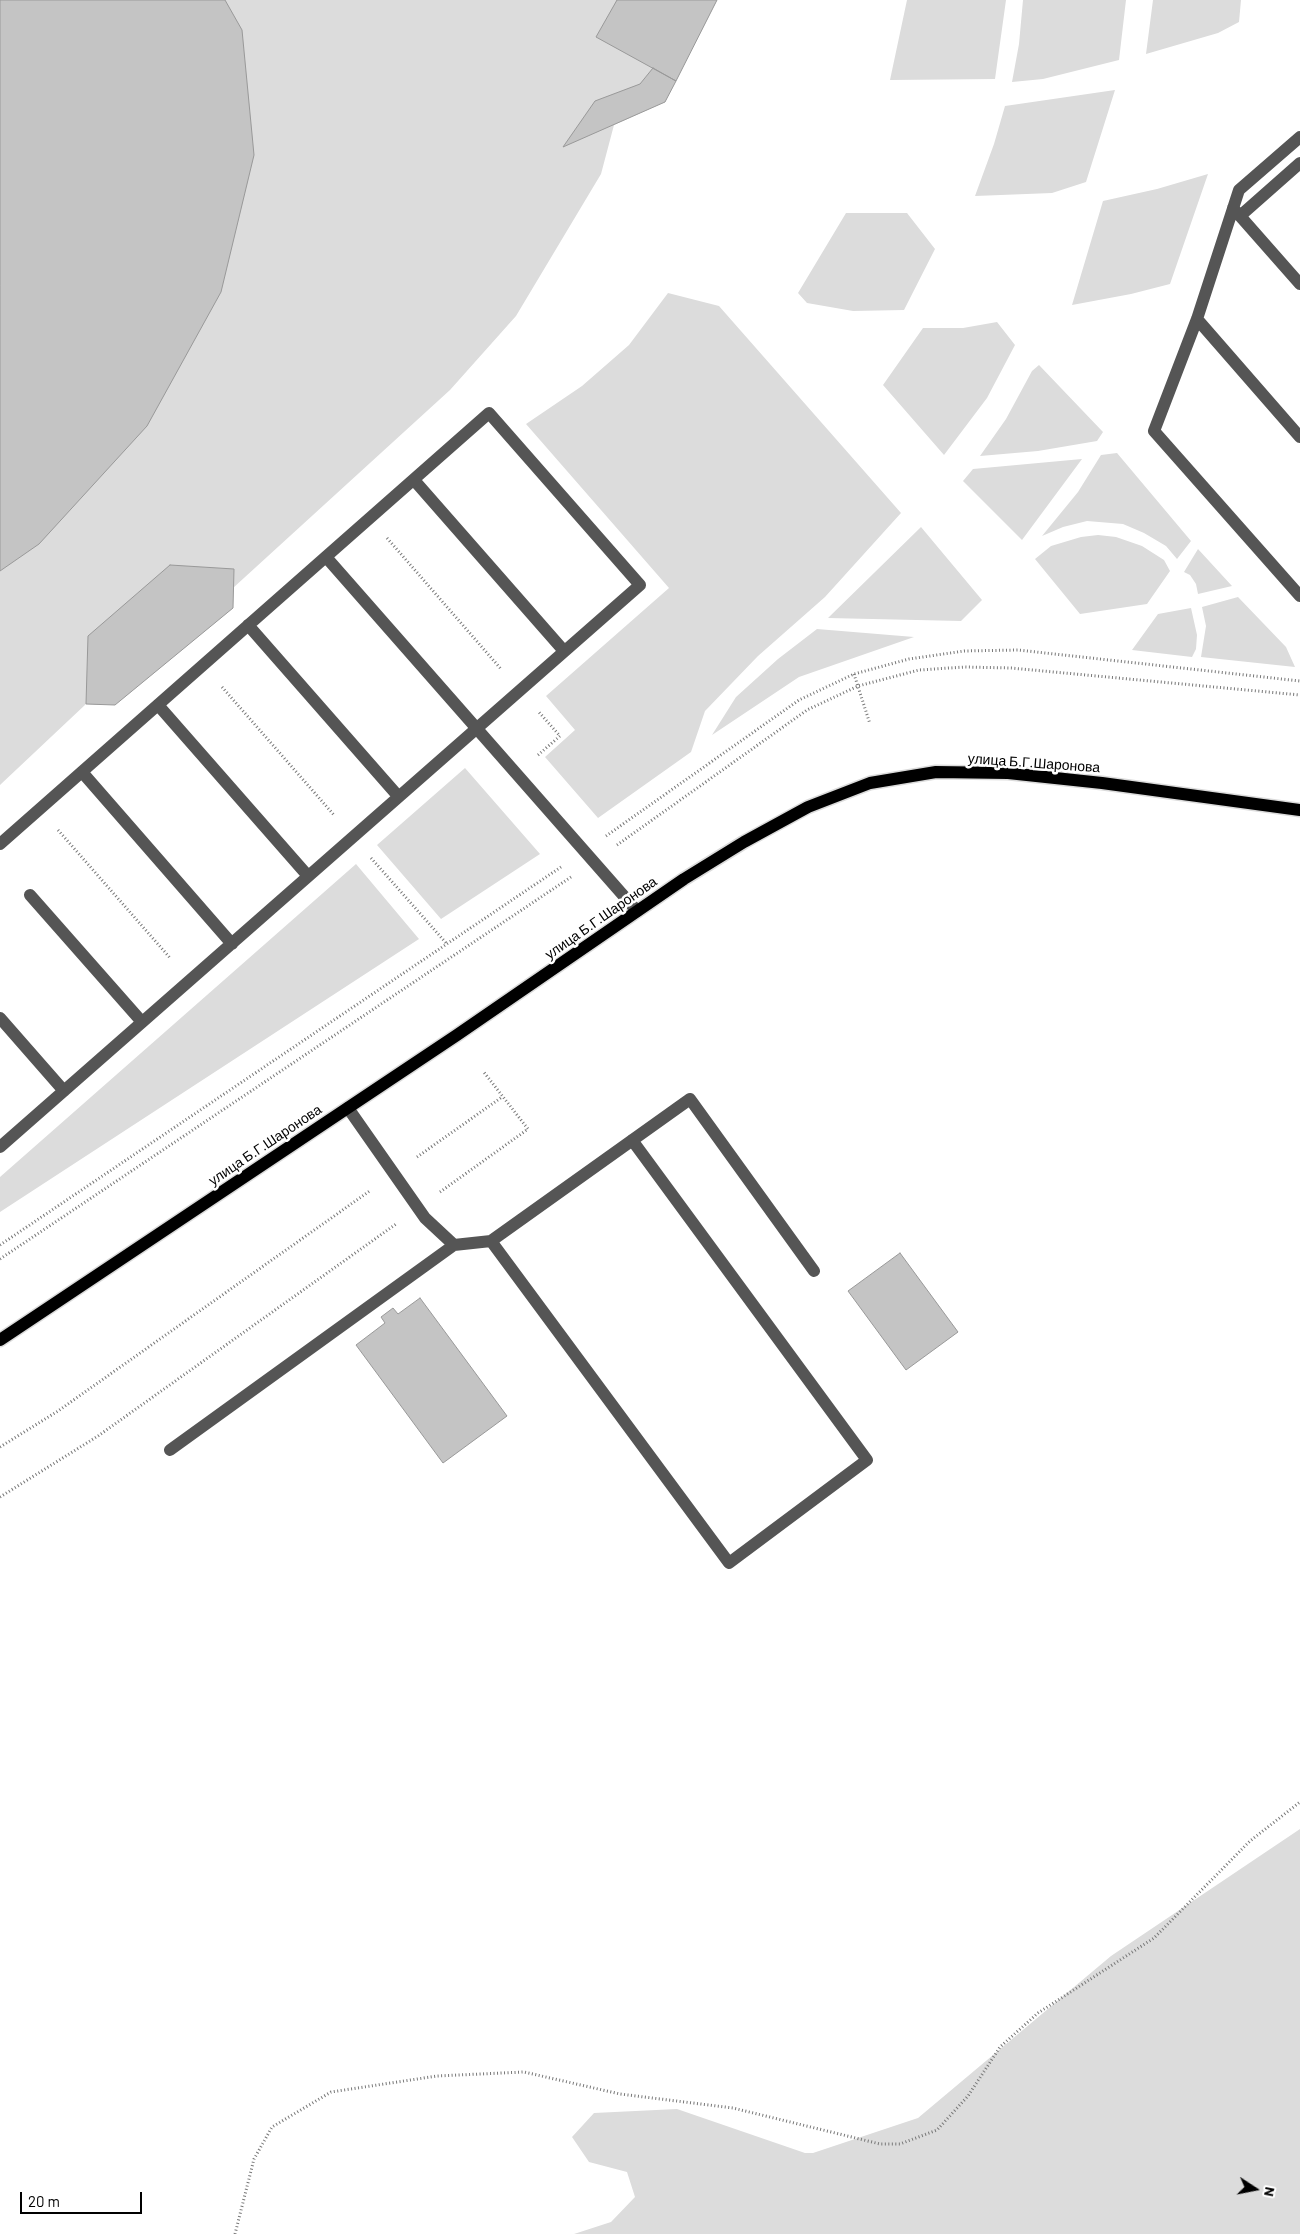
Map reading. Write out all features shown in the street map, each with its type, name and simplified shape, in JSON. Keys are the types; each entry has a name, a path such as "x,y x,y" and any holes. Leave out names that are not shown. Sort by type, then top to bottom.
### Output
{"main road":[{"name":"улица Б.Г.Шаронова","path":"0,1340 348,1108 636,911 744,842 808,807 870,783 936,772 1008,773 1111,784 1300,810"}],"lane":[{"path":"1300,137 1239,190 1237,212 1154,430 1300,596"},
{"path":"1237,212 1300,163"},
{"path":"1237,212 1300,284"},
{"path":"1197,320 1300,437"},
{"path":"0,844 490,414 640,585 0,1148"},
{"path":"414,480 564,651"},
{"path":"326,557 636,911"},
{"path":"248,625 398,796"},
{"path":"158,705 308,876"},
{"path":"82,772 232,944"},
{"path":"30,895 142,1022"},
{"path":"0,1018 64,1091"},
{"path":"170,1450 454,1245 491,1242 690,1099 814,1271"},
{"path":"348,1108 425,1218 454,1245"},
{"path":"491,1242 728,1563 867,1460 632,1140"}],"path":[{"path":"604,837 799,700 854,674 909,659 964,651 1018,650 1300,681"},
{"path":"203,666 447,944"},
{"path":"0,1259 593,862 807,710 833,696 858,686 919,670 965,667 1011,668 1300,695"},
{"path":"854,674 870,724"},
{"path":"40,809 190,980"},
{"path":"0,1245 565,864"},
{"path":"0,1497 98,1436 528,1129 483,1071"},
{"path":"0,1447 58,1411 502,1097"},
{"path":"235,2234 254,2159 272,2127 331,2092 437,2076 524,2072 620,2094 733,2108 880,2144 900,2144 937,2130 968,2096 1000,2047 1038,2013 1154,1938 1250,1841 1300,1802"}],"shaded area":[{"path":"0,0 717,0 665,102 614,125 601,174 516,316 450,390 233,588 233,608 115,705 86,704 0,785"},
{"path":"907,0 1006,0 995,79 890,80"},
{"path":"1023,0 1126,0 1119,60 1043,79 1012,82 1019,44"},
{"path":"1153,0 1241,0 1239,22 1218,33 1146,54"},
{"path":"1115,90 1086,182 1052,193 975,196 994,144 1005,106"},
{"path":"1208,174 1170,284 1131,294 1072,305 1103,201 1157,189"},
{"path":"846,213 907,213 935,249 904,310 853,311 807,303 798,293"},
{"path":"668,293 719,306 901,513 825,597 758,656 705,711 691,752 598,818 545,757 575,730 546,696 669,588 526,424 582,386 629,345"},
{"path":"997,322 1015,345 987,398 944,455 883,385 923,328 963,328"},
{"path":"1039,365 1103,432 1097,441 1038,451 980,456 1006,419 1032,371"},
{"path":"1117,453 1191,541 1177,559 1166,546 1144,533 1123,524 1087,521 1063,527 1042,536 1078,492 1101,455"},
{"path":"1082,459 1022,540 963,481 973,469"},
{"path":"921,527 982,600 961,621 828,618"},
{"path":"1098,535 1116,537 1142,546 1164,560 1170,571 1147,604 1080,614 1035,559 1051,546 1081,537"},
{"path":"1198,549 1232,586 1198,594 1196,584 1190,575 1184,572"},
{"path":"1238,597 1286,647 1295,667 1201,657 1206,626 1202,607"},
{"path":"1191,608 1197,635 1196,649 1192,657 1132,650 1158,614"},
{"path":"817,629 914,637 799,677 712,735 736,697 778,659"},
{"path":"465,768 540,854 441,919 377,845"},
{"path":"356,864 419,939 0,1212 0,1177"},
{"path":"1300,1829 1300,2234 574,2234 611,2222 635,2197 627,2172 589,2162 572,2137 594,2113 677,2109 805,2153 813,2153 918,2118 1111,1956"}],"building":[{"path":"0,0 225,0 242,30 254,155 221,292 147,426 39,544 0,571"},
{"path":"617,0 717,0 676,81 596,37"},
{"path":"653,68 676,81 665,102 563,147 595,101 640,84"},
{"path":"170,565 234,569 233,608 115,705 86,704 88,636"},
{"path":"900,1253 958,1332 906,1370 848,1291"},
{"path":"420,1298 507,1416 443,1463 356,1345 385,1323 381,1317 393,1308 398,1314"}]}
